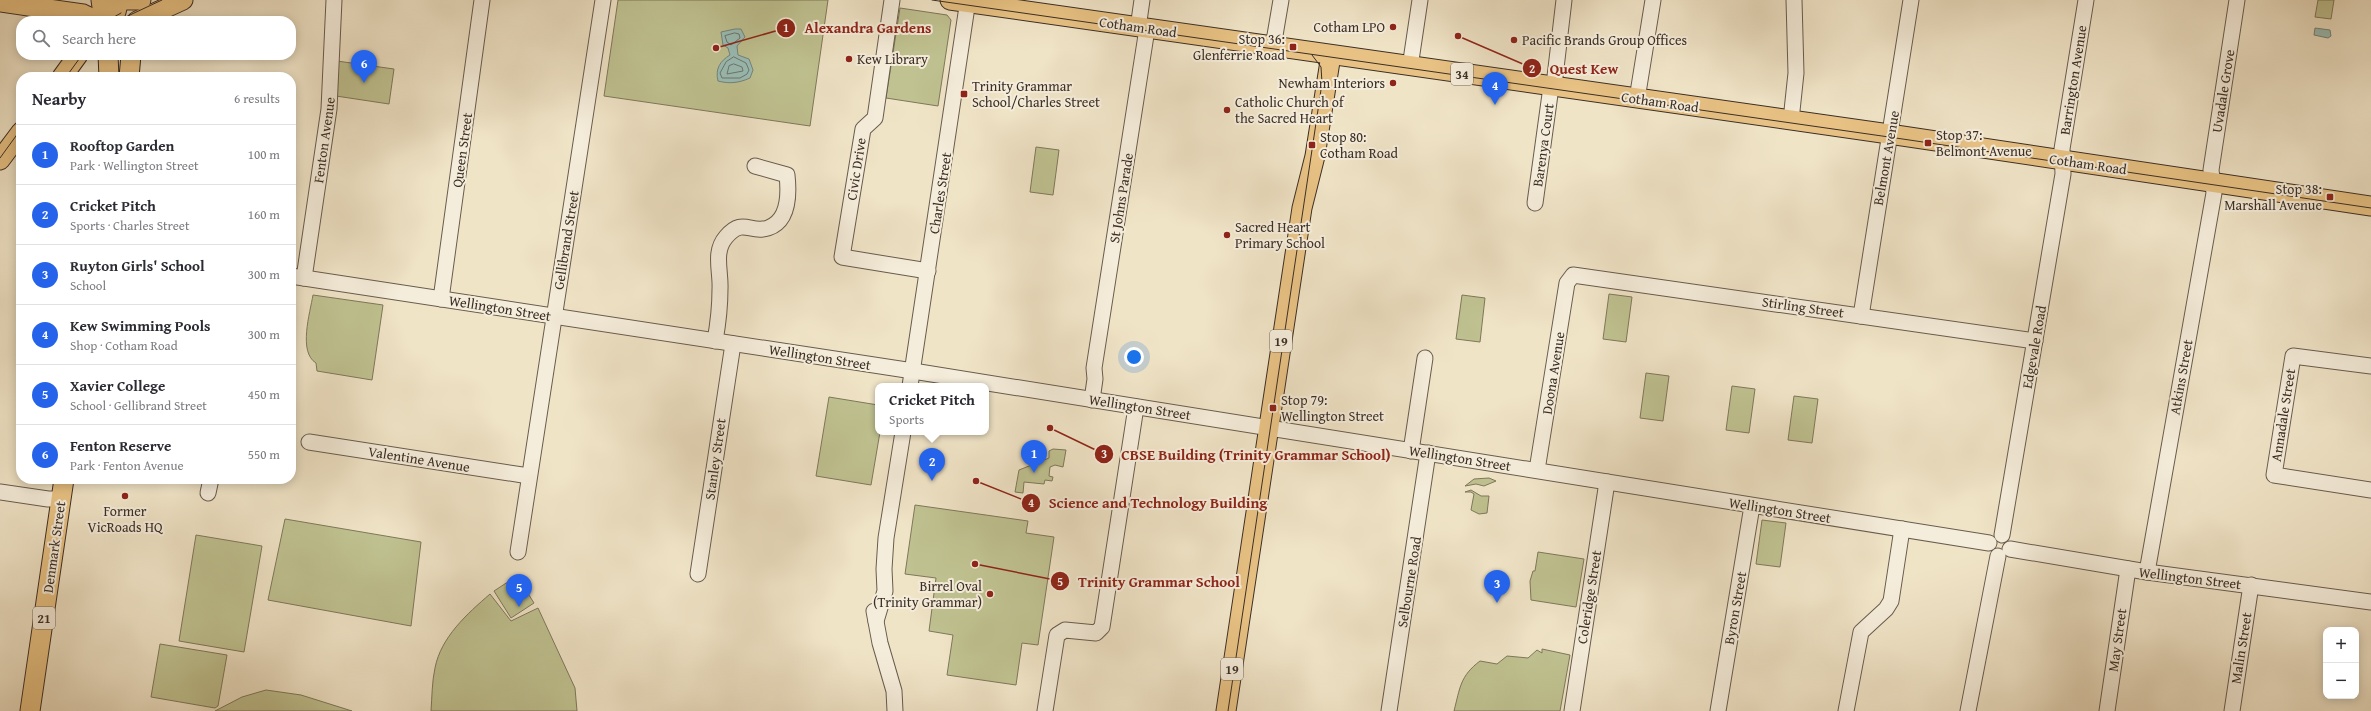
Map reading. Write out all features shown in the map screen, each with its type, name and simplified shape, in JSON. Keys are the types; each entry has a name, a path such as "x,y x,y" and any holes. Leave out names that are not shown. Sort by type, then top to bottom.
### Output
{"main road":[{"path":"101,0 103,16"},
{"path":"112,16 116,12 119,0"},
{"path":"130,16 128,0 141,0"},
{"path":"148,16 183,0"},
{"name":"Cotham Road","path":"962,1 1324,55 1889,134 2371,206"},
{"path":"0,2 82,14 87,16"},
{"name":"19","path":"1226,711 1302,205 1315,156 1324,55"},
{"path":"66,72 74,60"},
{"path":"108,60 109,72"},
{"path":"129,72 131,60"},
{"path":"0,160 16,139"},
{"name":"Denmark Street","path":"30,711 63,484"}],"street":[{"name":"Fenton Avenue","path":"298,277 329,109 334,0"},
{"name":"Queen Street","path":"441,299 482,0"},
{"name":"Gellibrand Street","path":"518,552 603,0"},
{"name":"Civic Drive","path":"892,0 875,118 863,129 842,257 928,271"},
{"name":"St Johns Parade","path":"1089,399 1095,379 1094,368 1142,28 1142,0"},
{"path":"1274,47 1281,0"},
{"path":"1410,66 1420,0"},
{"name":"Barenya Court","path":"1535,203 1551,87 1554,85 1557,76 1558,43 1564,0"},
{"path":"1637,99 1653,0"},
{"path":"1791,120 1796,73 1794,0"},
{"name":"Belmont Avenue","path":"1861,316 1911,0"},
{"name":"Barrington Avenue","path":"2061,160 2086,0"},
{"name":"Uvadale Grove","path":"2212,182 2211,170 2237,0"},
{"name":"Charles Street","path":"911,383 928,271 962,1"},
{"name":"Edgevale Road","path":"2002,535 2063,174 2061,160"},
{"path":"715,341 719,316 721,282 718,262 720,246 734,229 745,225 756,229 767,229 778,222 784,212 789,193 787,175 755,166"},
{"name":"Atkins Street","path":"2147,572 2214,193 2212,182"},
{"name":"Stirling Street","path":"1571,276 1580,275 2035,341"},
{"name":"Doona Avenue","path":"1538,470 1567,283 1571,276"},
{"name":"Wellington Street","path":"298,277 988,383"},
{"name":"Stanley Street","path":"698,574 733,344"},
{"name":"Annadale Street","path":"2371,366 2293,356 2274,475 2371,490"},
{"path":"1411,451 1425,358"},
{"name":"Wellington Street","path":"989,383 1989,543"},
{"path":"1045,711 1057,635 1065,630 1092,634 1099,632 1104,613 1136,407"},
{"path":"895,711 894,691 880,643 876,621 886,585 884,569 886,538 903,435"},
{"name":"Valentine Avenue","path":"309,442 529,476"},
{"name":"Selbourne Road","path":"1389,711 1428,453"},
{"name":"Coleridge Street","path":"1572,711 1607,482"},
{"path":"0,492 48,499 61,499"},
{"name":"Byron Street","path":"1718,711 1752,506"},
{"path":"1846,711 1860,632 1886,609 1891,601 1902,529"},
{"path":"1968,711 2008,538 2002,535 1992,538 1989,543 1990,550 2004,553"},
{"name":"Wellington Street","path":"2004,553 2371,602"},
{"name":"May Street","path":"2107,711 2128,570"},
{"name":"Malin Street","path":"2232,711 2251,585"}],"green space":[{"path":"618,0 828,0 810,126 604,96"},
{"path":"2318,0 2334,0 2331,19 2315,17"},
{"path":"900,8 947,15 951,20 938,106 886,98"},
{"path":"337,61 394,69 389,104 336,96"},
{"path":"1036,147 1059,150 1053,195 1030,192"},
{"path":"1609,294 1632,297 1626,342 1603,339"},
{"path":"313,295 383,305 372,380 317,371 316,363 311,358 306,341"},
{"path":"1462,295 1485,298 1480,342 1456,339"},
{"path":"1646,373 1669,376 1663,421 1640,418"},
{"path":"1732,386 1755,389 1749,433 1726,430"},
{"path":"1794,396 1818,399 1812,443 1788,440"},
{"path":"829,397 875,405 875,435 879,435 871,485 816,476"},
{"path":"1053,449 1066,450 1063,467 1055,465 1050,467 1049,476 1053,477 1052,481 1045,480 1044,484 1024,482 1023,493 1015,492 1019,470 1049,458 1049,451"},
{"path":"1489,478 1496,481 1484,486 1476,484 1465,486 1474,479"},
{"path":"1471,490 1481,496 1489,496 1487,513 1479,514 1471,510 1474,494 1471,492 1465,492"},
{"name":"Birrel Oval (Trinity Grammar)","path":"915,505 1028,521 1026,533 1054,537 1038,645 1022,643 1016,685 947,675 953,635 929,631 936,578 905,574"},
{"path":"285,519 421,542 411,626 268,600"},
{"path":"1762,520 1786,523 1780,567 1756,564"},
{"path":"196,535 262,546 244,652 179,641"},
{"path":"1538,552 1584,559 1576,607 1531,600 1530,581 1533,571 1535,571"},
{"path":"517,576 534,603 511,618 494,591"},
{"path":"490,594 511,621 538,608 575,688 577,711 431,711 434,673 438,657 443,646 464,618"},
{"path":"160,644 227,655 218,706 215,708 151,697"},
{"path":"1542,649 1570,655 1560,711 1454,711 1465,677 1468,672 1480,661 1497,664 1507,656 1528,658 1537,650 1542,653"},
{"path":"266,690 301,695 352,711 215,711 242,697"}],"water":[{"path":"2315,28 2330,30 2331,36 2328,38 2314,35"},
{"path":"741,29 745,37 737,46 738,55 749,59 753,70 750,78 742,81 730,83 718,81 717,73 719,66 723,60 730,55 728,48 723,45 721,32"}],"tram line":[{"path":"128,16 162,0"},
{"path":"932,0 1889,137 2371,208"},
{"path":"116,16 121,13"},
{"path":"1228,711 1322,83 1321,67 1312,55"},
{"path":"70,72 78,60"},
{"path":"0,158 16,136"}],"place":[{"name":"Cotham LPO","path":"1393,27"},
{"name":"Quest Kew","path":"1458,36"},
{"name":"Pacific Brands Group Offices","path":"1514,40"},
{"name":"Stop 36: Glenferrie Road","path":"1293,47"},
{"name":"Alexandra Gardens","path":"716,48"},
{"name":"Kew Library","path":"849,59"},
{"name":"Fenton Reserve","path":"364,83"},
{"name":"Newham Interiors","path":"1393,83"},
{"name":"Trinity Grammar School/Charles Street","path":"964,94"},
{"name":"Kew Swimming Pools","path":"1495,105"},
{"name":"Catholic Church of the Sacred Heart","path":"1227,110"},
{"name":"Stop 37: Belmont Avenue","path":"1928,143"},
{"name":"Stop 80: Cotham Road","path":"1312,145"},
{"name":"Stop 38: Marshall Avenue","path":"2330,197"},
{"name":"Sacred Heart Primary School","path":"1227,235"},
{"name":"Stop 79: Wellington Street","path":"1273,408"},
{"name":"CBSE Building (Trinity Grammar School)","path":"1050,428"},
{"name":"Rooftop Garden","path":"1034,473"},
{"name":"Cricket Pitch","path":"932,481"},
{"name":"Science and Technology Building","path":"976,481"},
{"name":"Former VicRoads HQ","path":"125,496"},
{"name":"Trinity Grammar School","path":"975,564"},
{"name":"Birrel Oval (Trinity Grammar)","path":"990,594"},
{"name":"Ruyton Girls' School","path":"1497,603"},
{"name":"Xavier College","path":"519,607"}]}
